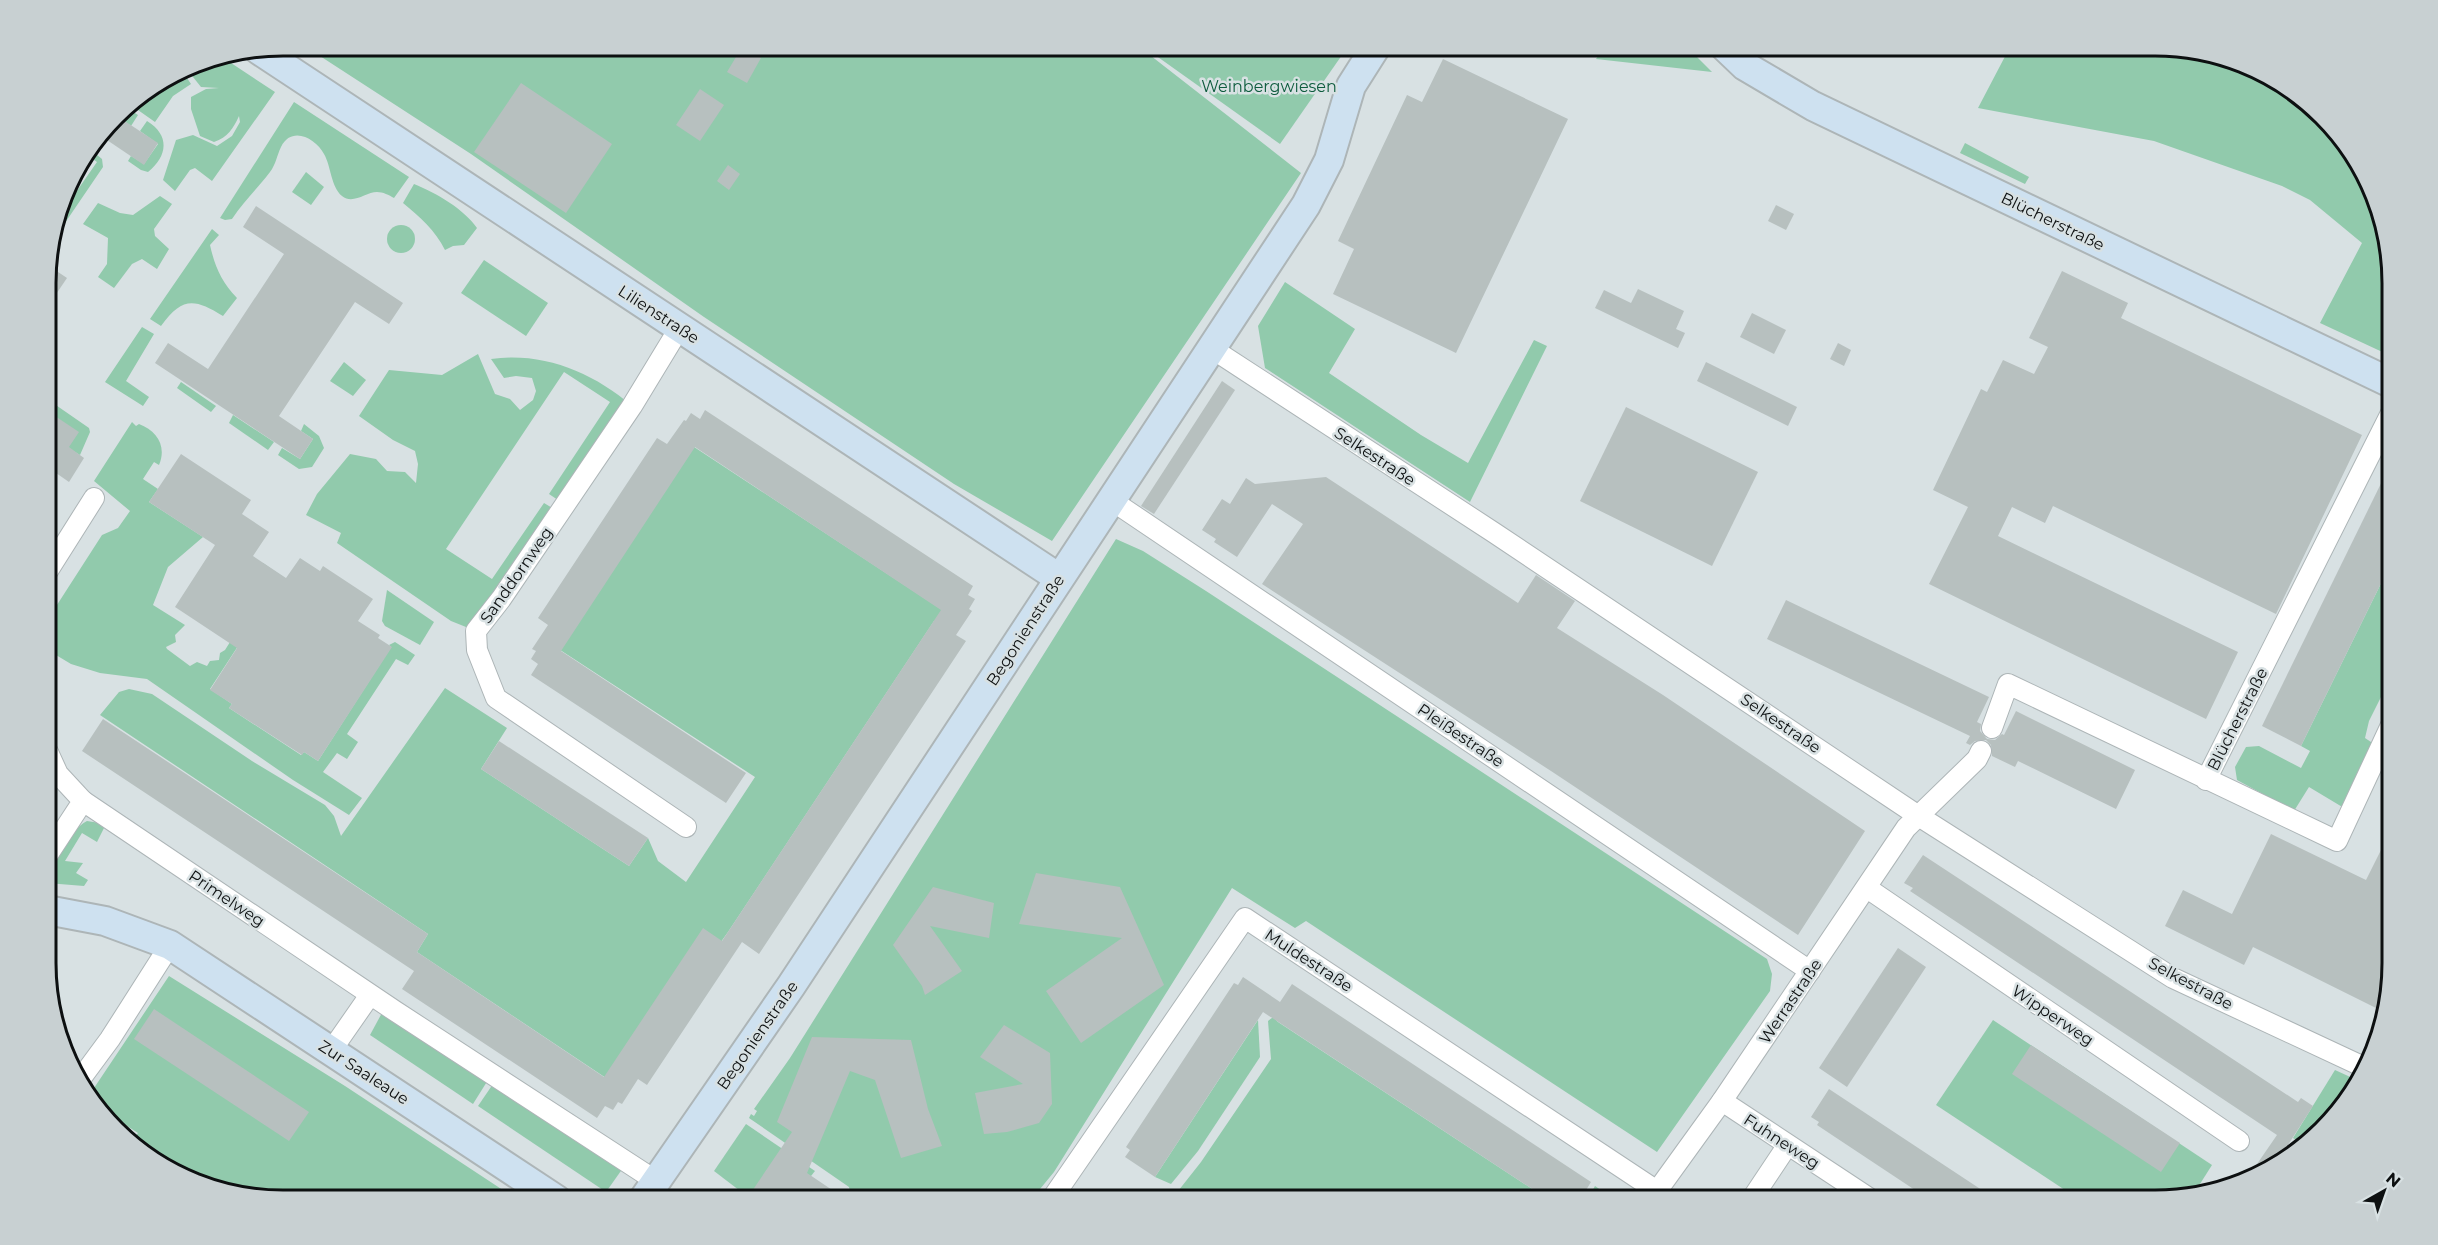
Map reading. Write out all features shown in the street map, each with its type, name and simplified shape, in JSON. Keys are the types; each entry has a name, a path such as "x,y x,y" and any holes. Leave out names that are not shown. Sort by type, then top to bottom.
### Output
{"street":[{"name":"Lilienstraße","path":"268,56 1059,578"},
{"name":"Begonienstraße","path":"650,1190 803,968 1317,186 1329,160 1351,86 1370,56"},
{"name":"Blücherstraße","path":"1735,56 1745,66 1813,106 2382,379"},
{"name":"Sanddornweg","path":"680,327 636,400 501,599 476,631 477,650 496,698 686,827"},
{"name":"Selkestraße","path":"1211,348 1609,609 1924,810 2174,978 2358,1064"},
{"name":"Blücherstraße","path":"2382,431 2206,780 2337,841 2382,744"},
{"path":"56,558 93,498"},
{"name":"Pleißestraße","path":"1111,500 1810,971"},
{"path":"1992,728 2008,684 2206,780"},
{"path":"1924,810 1977,759 1981,751"},
{"name":"Primelweg","path":"56,770 83,801 370,995 650,1190"},
{"path":"56,842 83,801"},
{"name":"Werrastraße","path":"1660,1190 1906,828 1924,810"},
{"name":"Wipperweg","path":"1867,888 2239,1141"},
{"name":"Zur Saaleaue","path":"56,912 105,921 170,945 542,1190"},
{"name":"Muldestraße","path":"1058,1190 1245,918 1649,1190"},
{"path":"85,1073 110,1039 170,945"},
{"path":"331,1051 370,995"},
{"name":"Fuhneweg","path":"1722,1101 1856,1190"},
{"path":"1758,1190 1787,1146"}],"green space":[{"path":"320,56 1151,56 1301,173 1052,541 954,484 704,317 471,154"},
{"name":"Weinbergwiesen","path":"1156,56 1341,56 1280,144"},
{"path":"1598,56 1696,56 1712,72 1596,59"},
{"path":"2005,56 2185,57 2229,68 2269,86 2294,102 2336,144 2365,196 2375,224 2381,253 2382,352 2320,323 2362,243 2310,200 2282,186 2154,141 1978,108"},
{"path":"229,62 275,92 212,181 195,168 190,170 175,191 163,180 176,140 193,135 217,146 232,136 240,122 239,116 230,132 214,142 200,136 191,109 191,97 206,89 219,88 201,87 191,75"},
{"path":"186,77 191,84 173,96 155,122 136,109 156,94"},
{"path":"294,102 409,177 394,198 377,192 355,199 342,196 338,192 320,148 310,139 297,136 286,140 270,172 232,219 220,218"},
{"path":"133,112 138,115 131,126 123,121"},
{"path":"147,121 160,133 164,146 160,159 148,172 128,161 131,156 144,164 158,144 140,131"},
{"path":"1965,143 2029,177 2025,184 1960,153"},
{"path":"96,154 102,159 103,167 62,227 73,197 97,162 92,159"},
{"path":"306,172 324,187 311,205 292,192"},
{"path":"414,184 449,202 465,214 477,228 464,245 453,246 445,250 432,230 403,203"},
{"path":"160,196 172,204 154,229 155,236 169,249 157,269 142,259 132,264 114,288 98,277 107,264 108,238 83,224 98,203 120,213 133,215"},
{"path":"401,225 411,229 415,239 411,249 401,253 391,249 387,239 391,229"},
{"path":"212,229 219,235 210,245 217,267 223,280 237,298 223,316 204,306 189,303 182,305 161,326 150,319"},
{"path":"484,260 548,303 526,336 461,293"},
{"path":"1285,282 1355,329 1329,373 1421,435 1468,463 1534,340 1547,346 1470,502 1265,368 1258,326"},
{"path":"142,327 154,334 126,381 149,397 143,406 105,382"},
{"path":"478,354 495,394 510,399 520,410 533,400 536,391 532,378 516,376 504,378 491,359 530,359 566,367 601,383 632,406 564,504 549,494 610,402 564,372 446,549 492,579 544,503 559,512 476,631 451,621 337,543 341,533 306,515 317,494 350,454 376,459 387,471 405,472 416,483 418,464 415,451 393,440 359,416 389,370 442,375"},
{"path":"344,362 366,380 353,396 330,381"},
{"path":"181,382 216,406 211,412 177,388"},
{"path":"56,405 89,428 90,432 80,455 68,448 56,426"},
{"path":"233,415 274,442 268,450 229,423"},
{"path":"132,422 136,426 139,424 151,431 159,440 162,452 159,465 154,462 143,479 158,489 149,502 203,537 168,567 153,605 185,625 175,635 176,642 166,647 190,666 197,662 207,666 210,661 219,660 220,653 225,650 254,604 241,596 263,563 283,577 210,689 232,704 229,708 301,755 304,752 318,761 391,647 389,645 395,642 415,655 408,665 396,659 347,734 358,742 347,759 337,753 323,772 362,798 349,815 293,780 147,679 100,673 71,664 56,655 56,606 102,535 118,528 130,511 94,481"},
{"path":"304,424 319,436 324,448 312,467 299,469 278,455 282,448 300,459 313,439 301,431"},
{"path":"685,441 953,617 934,621 728,932 618,1086 417,952 428,934 100,715 119,692 129,689 152,694 252,761 325,805 334,816 341,836 445,688 507,728 481,769 629,866 648,838 658,861 686,882 755,777 551,644"},
{"path":"1116,539 1143,551 1206,591 1767,959 1772,974 1770,991 1657,1152 1306,921 1295,928 1232,888 1054,1172 1039,1190 850,1190 849,1187 749,1118 751,1114 754,1116 757,1111 754,1109 790,1058"},
{"path":"2382,581 2382,695 2369,721 2365,738 2374,744 2344,808 2309,787 2294,811 2237,780 2235,767 2246,747 2259,746 2301,768 2310,751 2301,746"},
{"path":"387,590 434,622 420,645 385,626 382,621"},
{"path":"87,821 106,824 97,842 82,833 65,861 83,863 76,873 88,880 84,886 56,884 56,855 66,840"},
{"path":"169,976 345,1086 503,1190 282,1190 253,1188 224,1182 182,1166 144,1143 136,1136 138,1133 122,1122 94,1088"},
{"path":"383,1011 488,1080 473,1104 370,1035"},
{"path":"1273,1017 1534,1190 1179,1190 1201,1162 1271,1059 1268,1021"},
{"path":"1258,1020 1260,1057 1198,1151 1171,1184 1155,1177"},
{"path":"1993,1020 2212,1165 2199,1185 2185,1188 2065,1190 1936,1105"},
{"path":"2335,1070 2351,1077 2336,1101 2316,1123 2297,1140 2293,1138"},
{"path":"493,1084 623,1168 607,1190 603,1190 478,1106"},
{"path":"746,1124 815,1171 811,1176 769,1190 739,1190 714,1171"}],"building":[{"path":"737,56 761,58 747,83 727,72"},
{"path":"1443,59 1568,119 1456,353 1333,294 1354,249 1338,241 1407,95 1422,102"},
{"path":"521,83 612,144 566,213 474,152"},
{"path":"700,89 724,105 700,141 676,125"},
{"path":"124,120 158,143 144,165 106,139"},
{"path":"728,165 740,174 729,190 717,181"},
{"path":"1776,205 1794,214 1786,230 1768,221"},
{"path":"256,206 403,303 389,324 355,302 279,416 313,439 300,459 155,363 168,343 208,369 284,254 243,227"},
{"path":"56,271 67,278 56,294"},
{"path":"2062,271 2128,303 2121,318 2362,435 2276,614 2053,506 2045,523 2012,507 1998,536 2238,652 2206,719 1929,584 1968,507 1933,490 1981,389 1987,392 2003,360 2034,374 2048,347 2029,338"},
{"path":"1638,289 1684,311 1676,329 1685,333 1678,348 1595,308 1604,290 1631,303"},
{"path":"1752,313 1786,330 1774,354 1740,337"},
{"path":"1838,343 1851,350 1844,366 1830,359"},
{"path":"1706,362 1797,407 1788,426 1697,381"},
{"path":"1222,381 1235,390 1154,514 1141,506"},
{"path":"1626,407 1758,472 1712,566 1580,501"},
{"path":"705,410 973,586 968,595 975,599 969,609 972,611 956,635 966,641 759,954 742,942 647,1085 638,1079 622,1104 618,1102 613,1110 605,1106 597,1118 402,989 414,971 82,751 103,719 428,934 417,952 604,1077 703,928 722,941 941,610 695,447 561,651 746,773 726,803 531,675 538,664 531,659 536,651 532,649 548,625 538,618 657,438 667,444 691,413 700,419"},
{"path":"56,417 79,432 69,447 84,458 69,482 56,473"},
{"path":"181,454 251,500 242,514 269,532 253,556 286,578 300,558 320,571 323,566 373,599 358,621 380,635 378,638 392,647 318,761 304,752 302,755 229,708 232,704 210,690 237,648 175,607 215,545 149,502"},
{"path":"1326,477 1518,603 1536,575 1575,601 1557,628 1663,695 1865,831 1798,935 1551,771 1262,584 1303,524 1272,504 1237,557 1214,542 1216,539 1202,530 1222,499 1230,504 1246,478 1255,484"},
{"path":"2382,481 2382,581 2301,746 2262,726"},
{"path":"1786,600 1989,697 1977,722 1981,724 1980,731 1987,739 1995,740 2002,734 2004,735 2016,711 2135,770 2116,809 2018,761 2015,767 1992,756 1991,745 1986,740 1975,741 1970,745 1966,743 1970,736 1767,639"},
{"path":"499,741 648,838 629,866 481,769"},
{"path":"2271,834 2366,880 2382,848 2382,978 2378,1009 2253,947 2244,965 2165,926 2183,890 2232,914"},
{"path":"1923,855 2298,1102 2301,1098 2313,1106 2286,1148 2255,1166 2277,1135 1910,891 1913,888 1904,883"},
{"path":"1036,873 1120,887 1164,985 1081,1043 1046,991 1122,938 1019,924"},
{"path":"933,887 994,903 989,938 930,926 962,971 925,995 922,986 893,945"},
{"path":"1898,948 1926,967 1847,1087 1819,1068"},
{"path":"1243,977 1280,1002 1292,984 1591,1182 1586,1190 1534,1190 1263,1012 1155,1177 1125,1157 1130,1150 1126,1147 1234,983 1238,985"},
{"path":"154,1009 309,1112 289,1141 134,1039"},
{"path":"1004,1025 1050,1053 1052,1104 1039,1123 1007,1132 984,1134 975,1093 1023,1084 980,1057"},
{"path":"812,1037 911,1040 928,1109 942,1146 901,1158 875,1080 850,1071 807,1173 832,1190 753,1190 792,1132 777,1122"},
{"path":"2031,1045 2180,1143 2161,1172 2012,1074"},
{"path":"1829,1089 1982,1190 1915,1190 1817,1125 1819,1122 1811,1117"}]}
